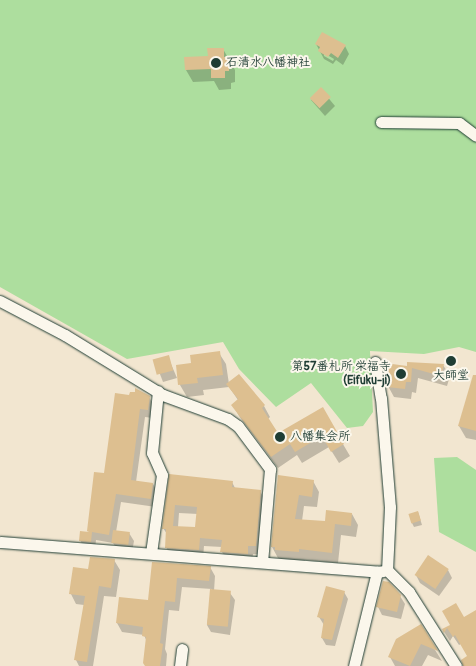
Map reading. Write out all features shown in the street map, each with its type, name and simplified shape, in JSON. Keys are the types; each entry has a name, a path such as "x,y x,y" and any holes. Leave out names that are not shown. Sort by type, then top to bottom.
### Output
{"street":[{"path":"381,122 459,123 476,136"},
{"path":"0,301 65,335 158,391 228,419 238,426 270,469 262,562"},
{"path":"354,666 382,571 390,507 381,398 375,362"},
{"path":"151,553 162,474 152,453 158,391"},
{"path":"0,542 382,571 409,592 456,666"},
{"path":"180,666 182,648"}],"green space":[{"path":"0,0 476,0 476,352 459,347 424,354 370,351 373,412 363,426 347,428 311,383 276,407 239,369 223,342 127,359 0,287"},
{"path":"457,457 476,470 476,552 439,532 434,458"}],"building":[{"path":"322,32 346,45 338,58 331,53 328,57 318,51 320,47 315,44"},
{"path":"207,48 224,48 224,57 229,57 229,71 225,71 225,78 211,78 211,69 185,70 184,57 208,56"},
{"path":"321,87 331,97 320,108 310,98"},
{"path":"220,351 223,375 197,378 198,383 178,385 176,365 191,363 190,355"},
{"path":"169,355 173,370 157,375 153,359"},
{"path":"407,362 444,364 441,376 412,368 411,382 406,382 405,389 387,387 385,363 407,366"},
{"path":"239,374 265,405 262,408 278,433 323,407 344,444 331,452 322,436 295,452 290,444 271,457 231,405 238,399 226,384"},
{"path":"473,375 476,375 476,431 458,426"},
{"path":"135,388 150,396 148,410 140,409 131,480 153,483 151,499 116,494 109,535 92,532 91,542 79,541 80,531 89,532 87,531 94,472 104,473 115,393 129,395 130,392 135,392"},
{"path":"169,474 233,481 232,487 261,490 256,546 248,546 248,554 220,552 222,540 200,538 199,550 165,548 166,529 162,529","holes":["175,505 197,507 195,527 173,526"]},
{"path":"278,475 314,480 312,497 299,495 295,519 325,521 326,510 352,513 351,526 335,524 332,553 299,549 299,552 275,550 275,547 271,547"},
{"path":"418,511 421,521 411,523 408,514"},
{"path":"113,530 130,532 128,545 111,543"},
{"path":"428,555 449,569 435,589 415,575"},
{"path":"90,557 115,559 111,588 99,586 87,662 74,660 85,596 69,594 73,567 88,569"},
{"path":"152,562 211,566 209,581 177,578 175,602 165,601 160,643 163,644 160,666 145,666 143,663 146,637 142,636 143,627 116,623 119,597 148,600"},
{"path":"383,581 389,582 401,595 397,612 376,607"},
{"path":"326,586 345,591 332,640 321,638 324,619 317,617"},
{"path":"210,589 231,591 228,627 207,625"},
{"path":"456,603 464,617 476,610 476,666 463,666 461,660 467,656 455,635 453,637 447,628 444,633 442,629 450,625 442,611"},
{"path":"421,624 438,651 421,644 410,666 388,657 396,639"}],"place":[{"name":"石清水八幡神社","path":"216,63"},
{"name":"大師堂","path":"451,361"},
{"name":"第57番札所 栄福寺 (Eifuku-ji)","path":"401,374"},
{"name":"八幡集会所","path":"280,437"}]}
